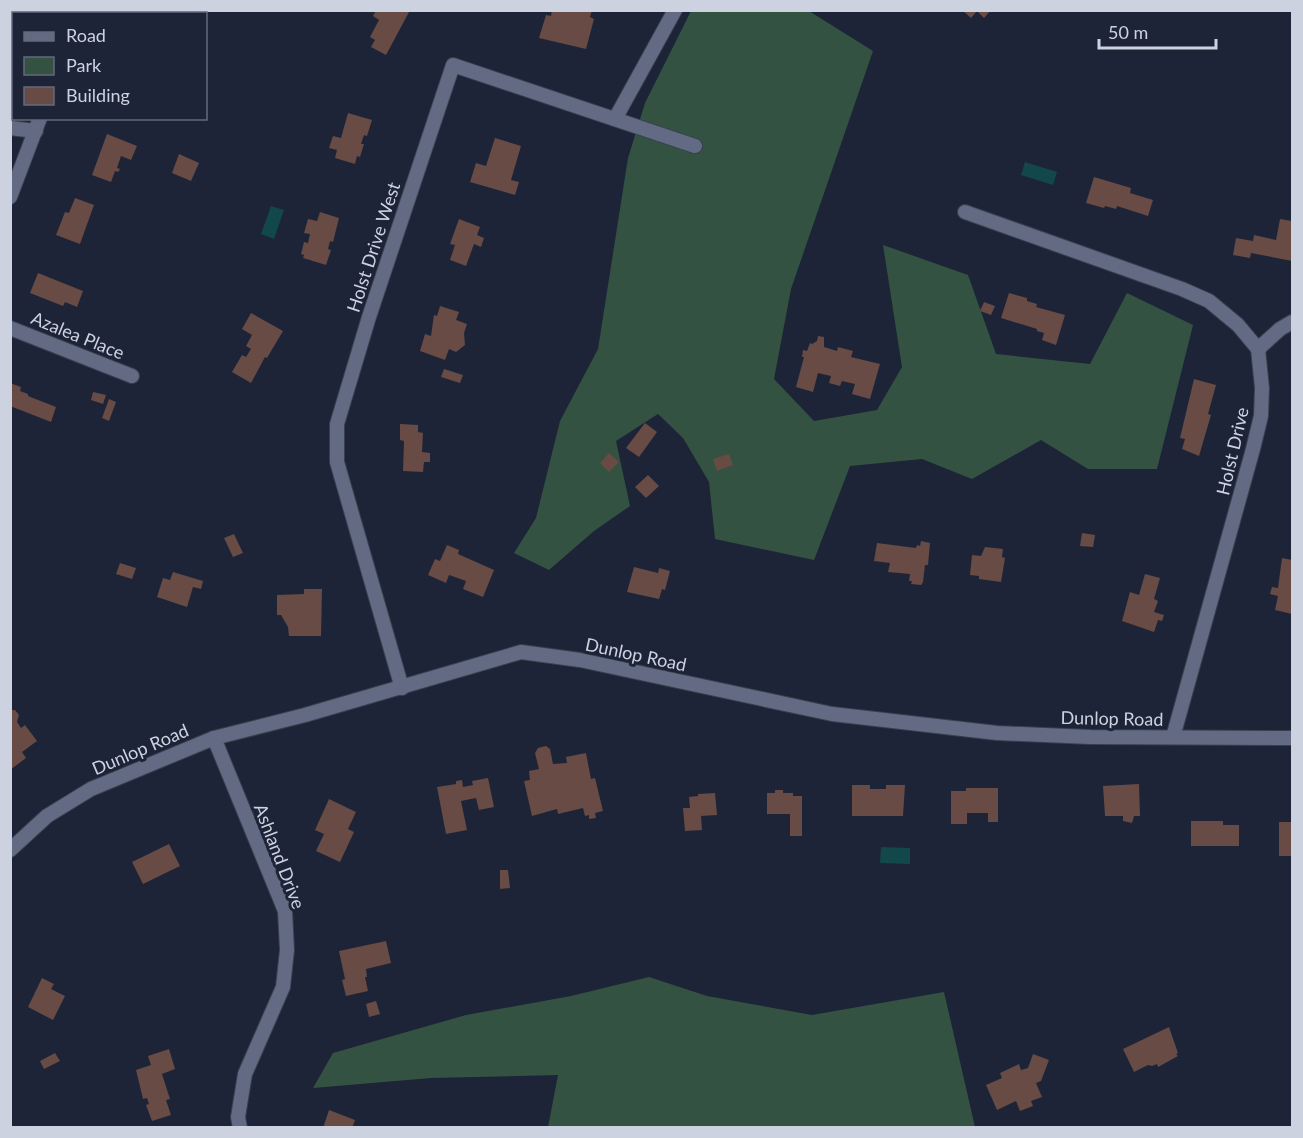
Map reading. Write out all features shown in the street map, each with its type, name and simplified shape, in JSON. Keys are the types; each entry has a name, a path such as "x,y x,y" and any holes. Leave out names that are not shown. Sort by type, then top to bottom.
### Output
{"street":[{"path":"615,119 675,10"},
{"name":"Holst Drive West","path":"402,688 337,462 337,424 369,317 453,65 695,146"},
{"path":"10,128 38,124 10,197"},
{"path":"965,212 1182,289 1209,301 1238,325 1258,349 1280,328 1293,322"},
{"name":"Azalea Place","path":"10,328 132,376"},
{"name":"Holst Drive","path":"1173,737 1261,416 1262,388 1258,349"},
{"name":"Dunlop Road","path":"10,850 47,816 91,789 213,738 306,715 521,652 580,660 832,714 997,733 1090,737 1293,738"},
{"name":"Ashland Drive","path":"213,738 285,911 287,940 283,987 245,1074 238,1117 240,1128"}],"green space":[{"path":"691,11 809,11 873,51 791,289 774,379 814,421 877,410 902,367 883,245 968,275 996,354 1090,364 1127,293 1193,325 1157,469 1088,469 1041,440 972,479 922,459 850,466 814,560 715,539 709,482 683,438 658,414 616,441 630,506 594,531 549,570 514,553 536,518 560,421 598,349 628,158 645,103"},
{"path":"649,977 707,996 812,1015 944,992 975,1127 548,1127 558,1075 431,1078 313,1088 333,1053 466,1015 571,996"}],"shaded area":[{"path":"1025,162 1057,172 1053,185 1021,175"},
{"path":"271,206 284,210 274,239 261,234"},
{"path":"881,847 910,848 910,864 880,863"}],"building":[{"path":"376,10 386,12 387,10 406,10 409,12 386,55 371,47 375,40 370,37 379,20 373,16"},
{"path":"552,10 592,10 590,17 594,19 586,49 539,38 546,15 551,16"},
{"path":"962,10 991,10 984,18 977,11 971,18"},
{"path":"348,113 372,120 367,136 364,135 361,144 364,144 360,157 357,156 355,164 335,158 337,150 329,148 333,136 341,138"},
{"path":"107,134 137,146 131,160 121,156 117,168 120,169 118,172 115,171 111,182 92,175"},
{"path":"495,138 521,146 511,180 519,182 515,195 470,182 476,163 486,166"},
{"path":"179,154 199,163 191,181 172,173"},
{"path":"1094,177 1131,188 1130,193 1153,200 1148,216 1117,206 1116,209 1105,206 1104,208 1086,203"},
{"path":"75,198 94,205 80,244 56,235 65,212 69,213"},
{"path":"320,212 339,218 333,242 330,241 328,249 331,250 326,265 303,258 304,255 301,254 304,242 308,243 310,234 304,233 308,219 317,221"},
{"path":"459,219 480,227 477,235 484,238 481,247 474,244 466,266 450,260 455,245 450,244"},
{"path":"1280,219 1292,221 1292,261 1251,253 1250,258 1233,255 1236,238 1253,241 1254,235 1276,240"},
{"path":"38,273 83,291 77,307 65,302 63,306 30,293"},
{"path":"1009,293 1027,298 1027,301 1037,304 1036,307 1065,315 1056,345 1042,340 1044,333 1037,329 1001,318"},
{"path":"984,302 995,306 991,315 980,311"},
{"path":"440,306 459,312 456,320 467,324 464,333 465,345 456,352 449,349 445,360 420,351 425,334 431,336 434,315 437,316"},
{"path":"251,313 283,331 251,383 232,372 242,355 246,357 251,349 246,346 252,335 242,329"},
{"path":"818,336 824,337 824,347 837,351 838,347 853,351 851,357 880,364 870,399 852,394 855,384 842,381 840,386 829,383 831,376 818,373 813,392 796,387 804,357 802,357 803,350 807,351 810,343 817,341"},
{"path":"444,369 463,375 460,383 441,377"},
{"path":"1194,379 1216,385 1208,414 1211,415 1199,456 1182,449 1185,439 1180,438"},
{"path":"10,383 21,387 20,391 28,396 56,407 51,422 10,406"},
{"path":"93,392 106,395 103,404 91,400"},
{"path":"109,399 116,402 109,421 102,418"},
{"path":"645,423 657,432 639,457 626,448"},
{"path":"400,424 418,425 418,432 423,433 422,452 430,453 430,462 424,462 423,472 403,471 404,441 400,440"},
{"path":"609,453 619,462 609,472 600,463"},
{"path":"729,454 733,465 717,471 713,459"},
{"path":"648,475 659,486 646,498 635,487"},
{"path":"1082,533 1095,535 1093,547 1080,546"},
{"path":"234,534 243,553 233,557 224,538"},
{"path":"921,541 930,543 928,565 925,565 921,585 911,584 910,574 888,572 890,563 874,561 877,543 916,548 917,545 920,546"},
{"path":"447,545 459,550 458,554 494,570 483,597 463,589 466,581 449,575 446,583 428,575 435,559 440,561"},
{"path":"985,547 1003,549 1002,557 1005,558 1001,582 979,579 979,576 970,575 972,555 981,556"},
{"path":"1282,558 1292,560 1292,614 1275,610 1278,596 1270,594 1272,587 1278,588"},
{"path":"120,563 136,568 132,579 116,574"},
{"path":"634,567 658,573 659,568 670,571 665,590 662,589 659,599 627,592"},
{"path":"173,572 203,581 201,589 193,587 187,607 157,597 163,578 170,580"},
{"path":"1145,574 1160,578 1154,599 1158,601 1154,612 1164,615 1162,621 1158,620 1154,632 1122,621 1130,592 1139,595"},
{"path":"304,589 322,589 321,636 289,636 288,627 281,615 277,615 277,595 304,594"},
{"path":"10,710 15,710 19,715 17,722 21,728 25,725 37,741 22,752 26,758 10,770"},
{"path":"546,746 550,749 553,764 567,763 566,757 586,753 591,779 595,778 603,811 595,813 596,818 589,819 589,815 585,816 583,808 558,814 557,809 532,816 524,781 530,780 529,771 539,769 535,753 538,748"},
{"path":"488,778 494,807 479,810 476,798 461,801 467,830 446,834 437,787 456,784 456,781 462,780 463,787 473,785 472,781"},
{"path":"1139,784 1140,816 1134,816 1132,823 1123,821 1123,816 1105,816 1103,786"},
{"path":"852,785 870,785 870,789 886,789 886,785 905,785 903,816 852,816"},
{"path":"966,788 998,788 998,822 988,822 988,813 967,813 967,824 951,824 951,791 966,791"},
{"path":"775,790 793,793 793,796 802,796 802,836 790,836 790,814 767,814 767,793 775,793"},
{"path":"715,793 717,815 701,816 702,830 685,831 683,808 690,808 689,797"},
{"path":"329,799 356,812 348,829 354,832 340,862 316,851 324,834 315,830"},
{"path":"1191,821 1223,821 1223,825 1239,825 1239,846 1191,846"},
{"path":"1279,822 1292,822 1292,856 1279,856"},
{"path":"169,844 180,866 143,884 132,862"},
{"path":"500,870 508,870 510,888 500,889"},
{"path":"386,941 391,963 366,969 368,991 346,996 339,951"},
{"path":"42,978 54,984 51,989 65,996 53,1020 28,1007"},
{"path":"376,1001 380,1014 369,1017 366,1004"},
{"path":"1169,1027 1178,1056 1158,1067 1157,1064 1148,1065 1134,1072 1123,1049"},
{"path":"169,1049 175,1069 162,1074 170,1099 166,1100 171,1115 152,1121 146,1105 149,1104 147,1098 143,1099 136,1070 151,1065 148,1056"},
{"path":"55,1053 60,1061 44,1069 40,1061"},
{"path":"1033,1054 1049,1060 1041,1081 1036,1083 1042,1097 1031,1101 1033,1106 1020,1111 1016,1101 997,1110 986,1085 1002,1078 1000,1073 1019,1064 1021,1070 1028,1068"},
{"path":"329,1110 355,1120 352,1128 323,1128"}]}
